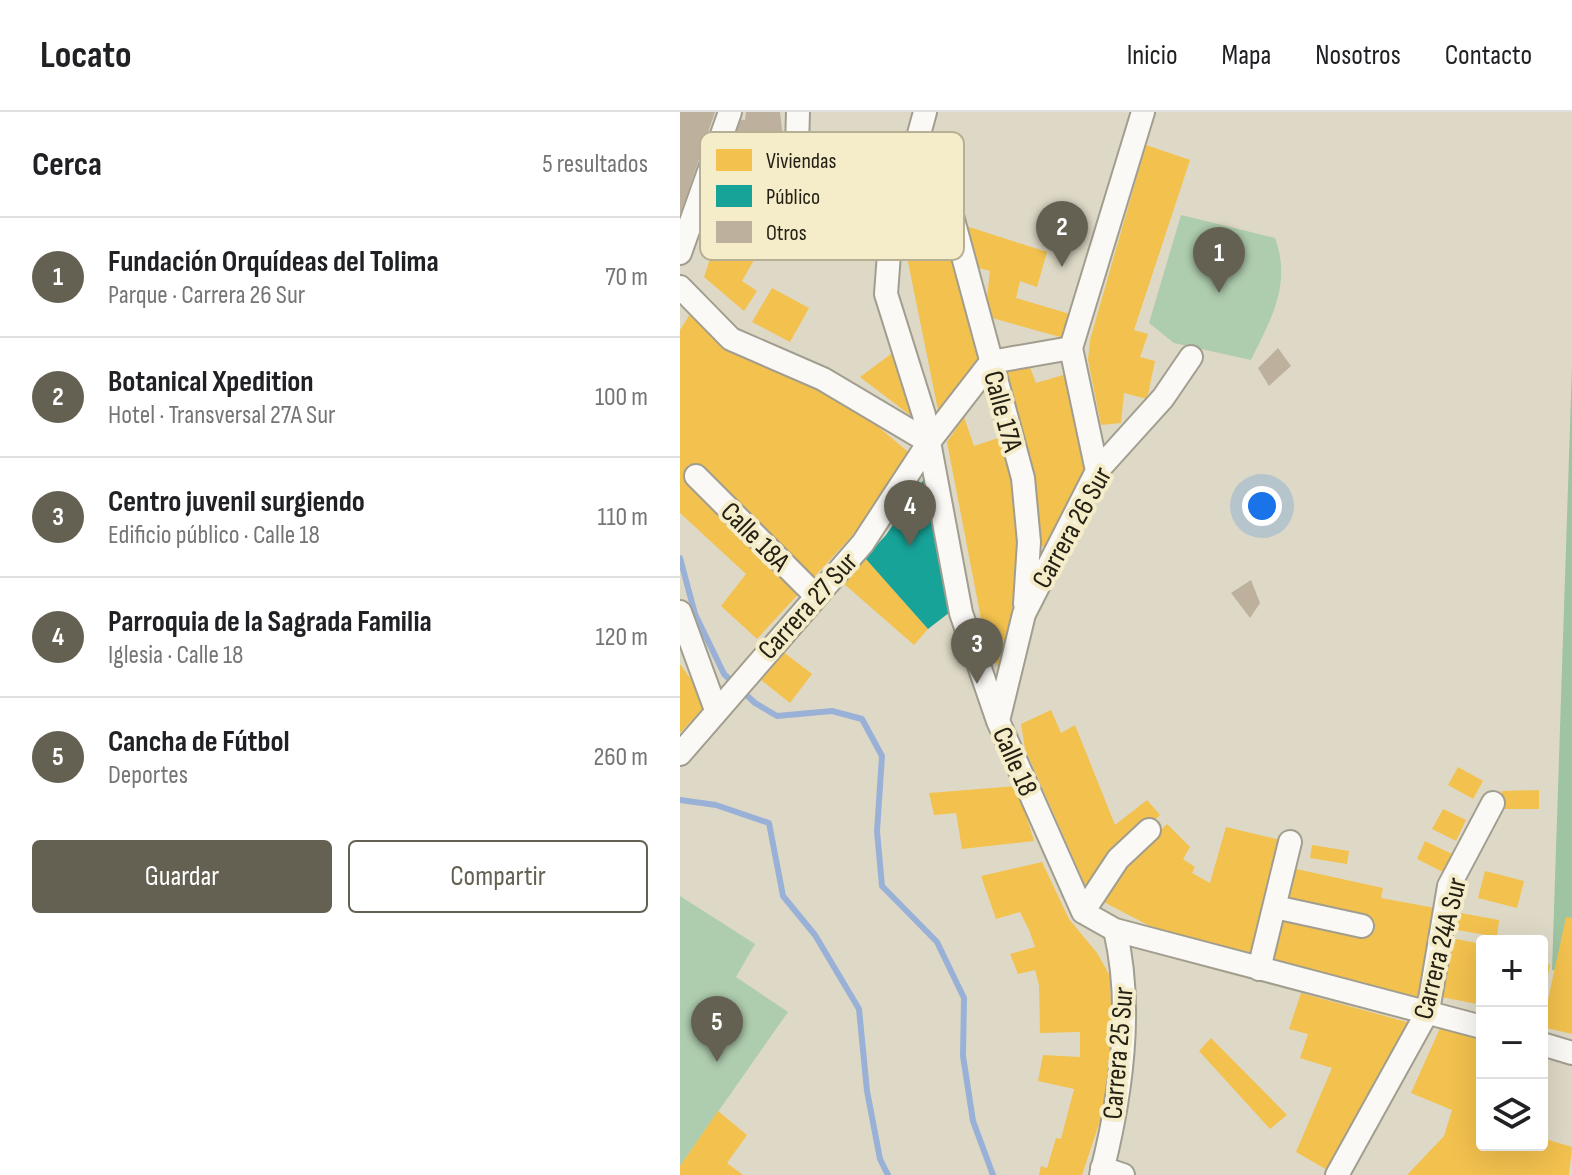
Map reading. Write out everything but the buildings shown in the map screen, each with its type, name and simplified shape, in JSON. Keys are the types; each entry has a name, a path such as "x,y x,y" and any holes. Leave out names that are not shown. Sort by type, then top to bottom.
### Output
{"street":[{"path":"723,132 730,112"},
{"path":"797,132 798,112"},
{"name":"Calle 18","path":"920,132 925,112"},
{"path":"1097,471 1071,348 1143,112"},
{"path":"680,253 700,197"},
{"name":"Calle 18","path":"889,260 886,294 929,442 961,613 998,721 1083,912"},
{"name":"Calle 17A","path":"964,260 1023,478 1029,542 1024,614"},
{"path":"680,287 731,339 823,379 929,442"},
{"path":"991,362 1071,348"},
{"name":"Carrera 26 Sur","path":"998,721 1024,614 1097,471 1163,398 1191,357"},
{"name":"Carrera 27 Sur","path":"680,754 863,543 929,442 991,362"},
{"name":"Calle 18A","path":"696,476 816,596"},
{"path":"680,612 718,707"},
{"name":"Carrera 24A Sur","path":"1337,1175 1428,1011 1449,886 1493,803"},
{"path":"1149,830 1118,859 1083,912 1115,930 1476,1025"},
{"path":"1259,969 1290,842"},
{"path":"1275,907 1362,926"},
{"name":"Carrera 25 Sur","path":"1109,1173 1124,1033 1124,966 1115,930"},
{"path":"1548,1046 1572,1053"}],"green space":[{"path":"1181,215 1275,238 1280,255 1280,286 1272,316 1251,360 1174,343 1149,323"},
{"path":"1572,366 1572,971 1552,970"},
{"path":"680,896 755,944 736,977 788,1012 680,1166"}],"waterway":[{"path":"680,558 695,614 724,674 755,703 777,716 832,711 862,719 882,756 877,831 882,886 937,942 964,998 963,1056 973,1121 993,1175"},
{"path":"680,800 716,805 769,823 783,896 815,935 859,1009 867,1091 880,1159 888,1175"}],"place":[{"name":"Botanical Xpedition","path":"1062,267"},
{"name":"Fundación Orquídeas del Tolima","path":"1219,293"},
{"name":"Parroquia de la Sagrada Familia","path":"910,546"},
{"name":"Centro juvenil surgiendo","path":"977,684"},
{"name":"Cancha de Fútbol","path":"717,1062"}]}
